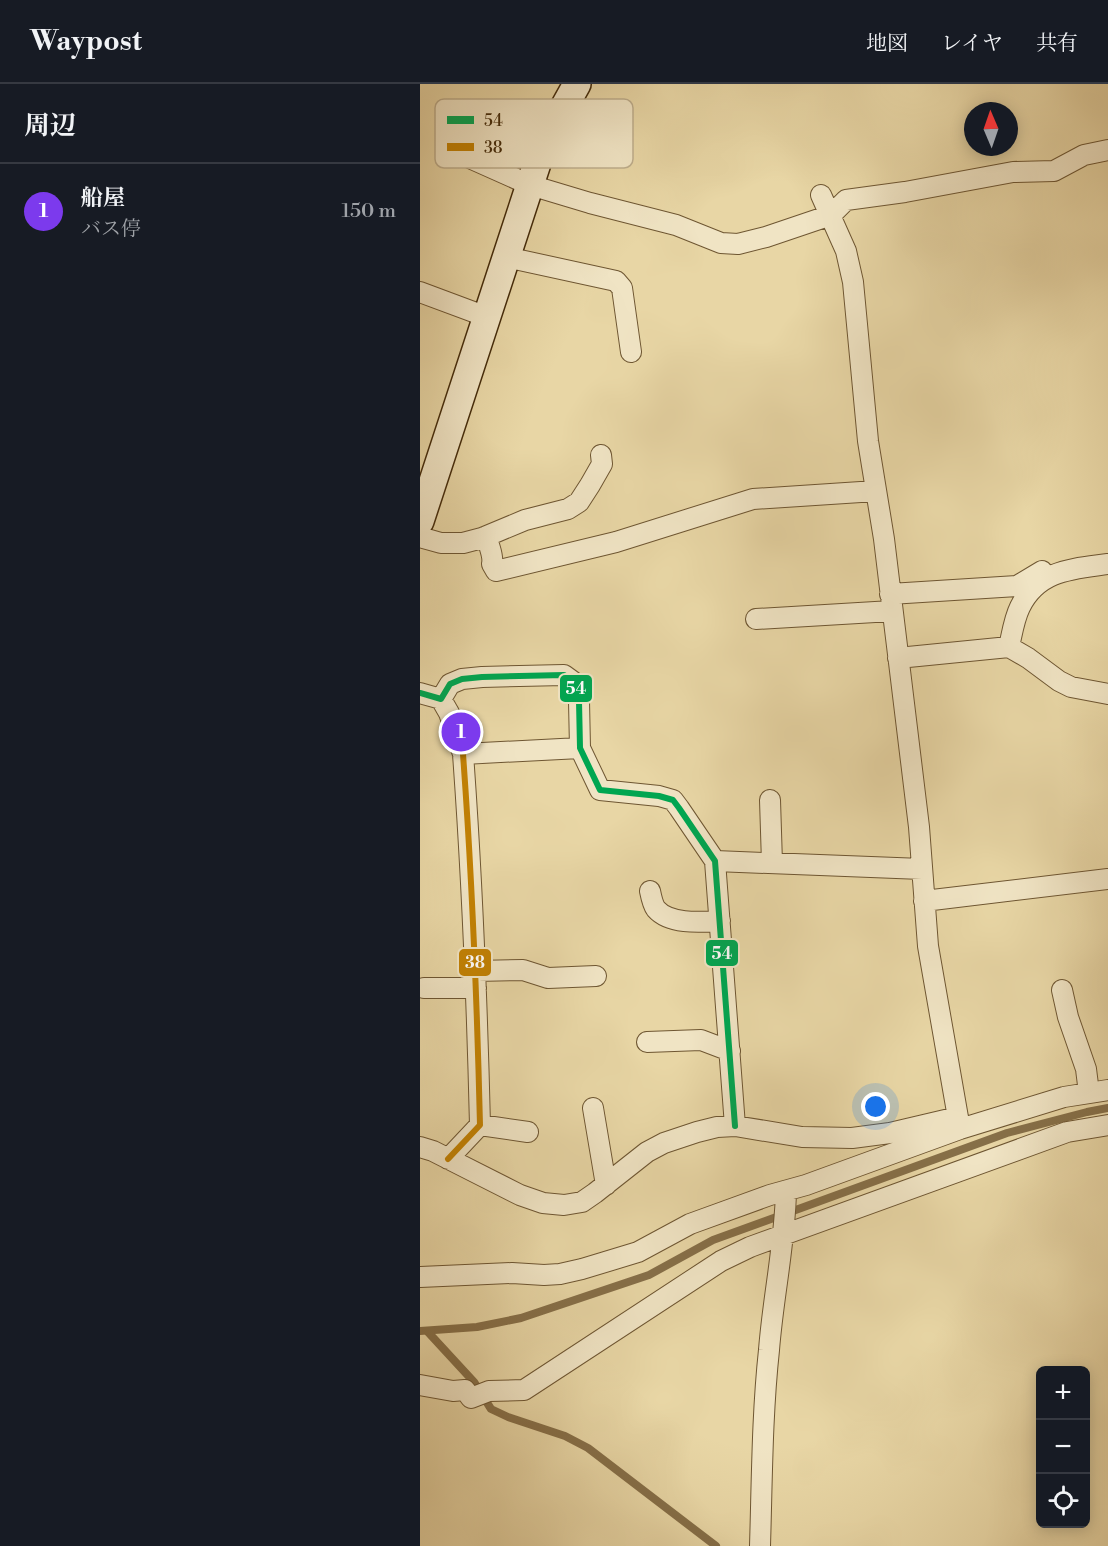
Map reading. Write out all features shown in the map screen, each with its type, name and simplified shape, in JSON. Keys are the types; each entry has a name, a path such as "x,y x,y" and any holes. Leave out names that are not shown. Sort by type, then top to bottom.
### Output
{"street":[{"path":"569,99 577,84"},
{"path":"492,168 530,185 676,225 721,243 738,244 831,215 846,200 905,192 1013,172 1054,171 1084,155 1108,150"},
{"path":"420,521 536,168"},
{"path":"821,195 846,251 853,282 868,441 884,539 908,723 928,946 959,1123"},
{"path":"506,257 616,280 622,288 631,351"},
{"path":"420,292 487,316"},
{"path":"420,537 441,543 463,543 525,520 568,509 579,502 602,464 601,455"},
{"path":"487,536 493,558 492,564 496,571 616,542 753,499 876,491"},
{"path":"1009,647 1020,607 1032,590 1047,577 1108,564"},
{"path":"756,619 1017,586 1042,571 1063,572"},
{"path":"898,658 1009,647 1071,687 1108,694"},
{"path":"441,699 450,684 462,679 564,675 575,684 579,701 580,748 600,790 660,796 674,800 715,861 735,1126"},
{"path":"420,693 441,699 449,713 463,754 470,842 480,1125 448,1159"},
{"path":"463,754 580,748"},
{"path":"770,800 772,863"},
{"path":"715,861 922,869"},
{"path":"924,901 1108,879"},
{"path":"650,891 655,909 667,917 688,922 720,921"},
{"path":"424,988 523,970 548,978 596,976"},
{"path":"420,1147 520,1195 543,1203 564,1205 582,1202 647,1152 664,1143 717,1127 735,1126 802,1137 852,1138 959,1123 1099,1091 1086,1069 1068,1017 1062,990"},
{"path":"646,1042 701,1040 730,1051"},
{"path":"593,1108 606,1185"},
{"path":"420,1276 512,1273 544,1275 582,1269 638,1252 690,1224 786,1194 959,1123"},
{"path":"480,1125 528,1132"},
{"path":"420,1385 453,1391 465,1390 471,1398 489,1391 524,1390 721,1261 783,1230 1067,1132 1108,1125"},
{"path":"760,1546 765,1393 786,1194"}],"waterway":[{"path":"420,1331 477,1327 521,1318 649,1275 713,1240 1007,1133 1108,1108"},
{"path":"427,1331 474,1382 491,1409 565,1436 588,1448 716,1546"}],"transit line":[{"name":"54","path":"420,693 441,699 450,684 462,679 564,675 575,683 579,701 580,748 600,790 659,796 673,800 679,808 715,861 735,1126"},
{"name":"38","path":"448,1159 480,1125 474,939 463,754"}],"place":[{"name":"船屋","path":"461,732"}]}
